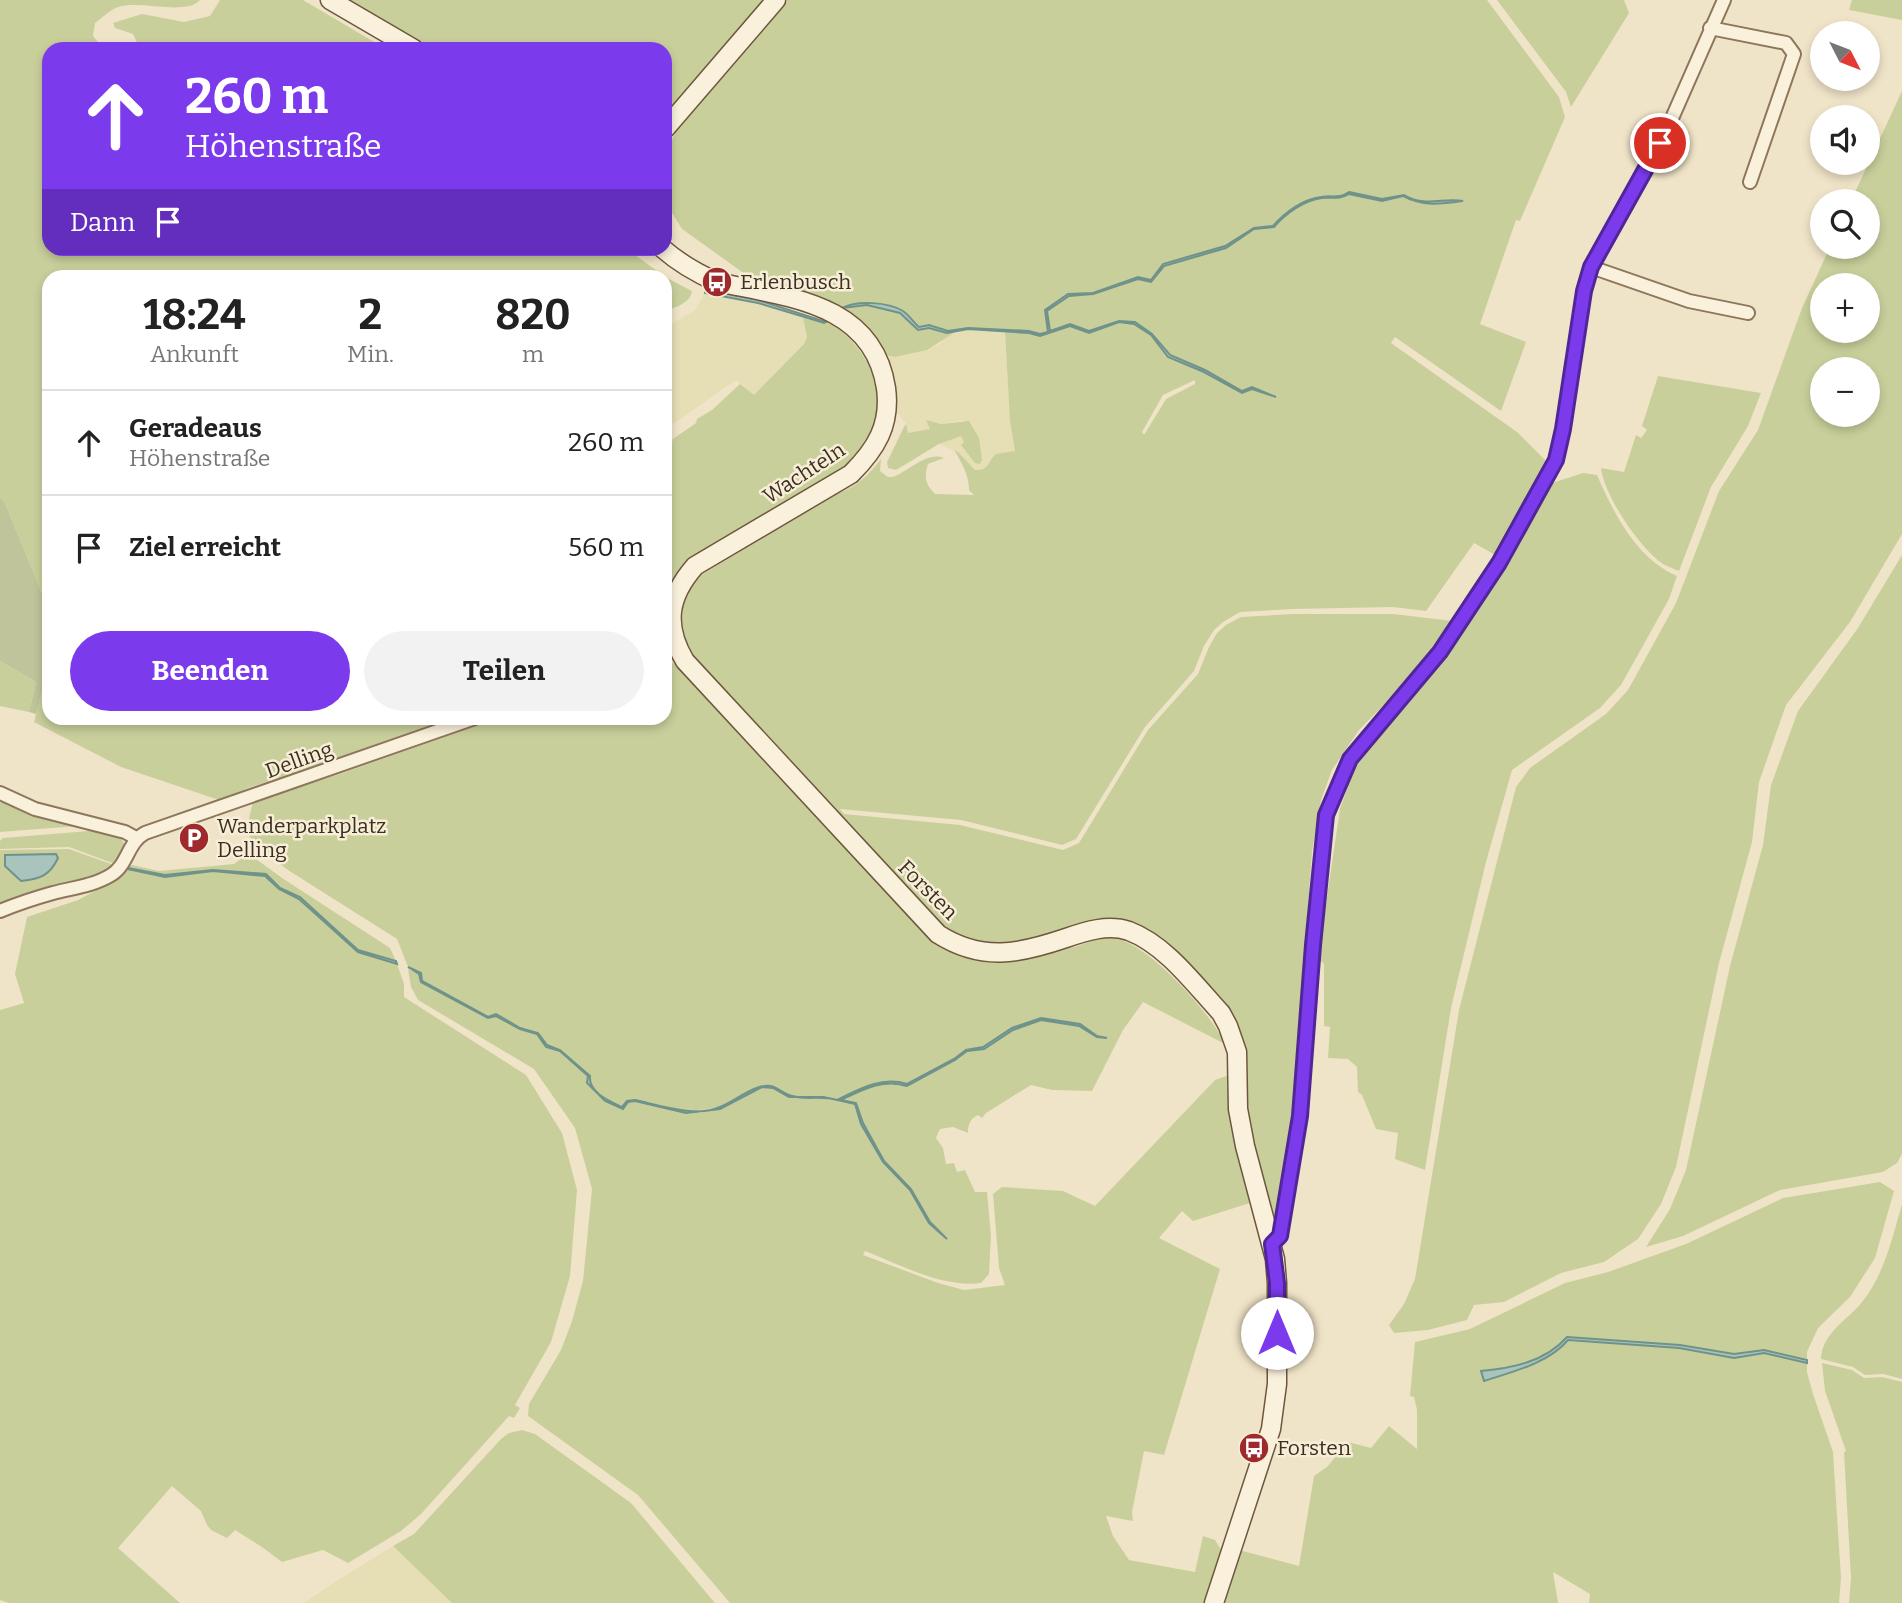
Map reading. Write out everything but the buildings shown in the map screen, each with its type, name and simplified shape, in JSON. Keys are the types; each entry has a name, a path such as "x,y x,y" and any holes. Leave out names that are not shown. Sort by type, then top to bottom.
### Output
{"street":[{"path":"330,0 402,42"},
{"path":"672,120 776,0"},
{"name":"Forsten","path":"1272,1244 1280,1236 1300,1116 1326,815 1350,759 1440,652 1499,563 1556,460 1584,291 1591,267 1657,149 1724,0"},
{"path":"1710,28 1786,43 1794,54 1751,182"},
{"name":"Wachteln","path":"672,256 684,266 717,282 807,301 852,325 870,344 880,364 887,399 887,418 881,436 867,458 851,474 695,566 682,581 672,608"},
{"path":"1591,267 1689,301 1748,313"},
{"name":"Forsten","path":"672,652 692,670 911,908 948,941 976,951 1003,954 1046,945 1083,932 1112,928 1138,935 1158,948 1221,1013 1237,1052 1238,1109 1245,1146 1272,1244 1277,1283 1278,1384 1271,1429 1214,1603"},
{"name":"Delling","path":"136,838 157,828 455,725"},
{"path":"0,793 35,809 125,832 136,838 120,868 107,877 93,884 42,896 0,911"}],"shaded area":[{"path":"705,293 758,303 803,318 807,337 802,348 754,396 736,380 673,424 672,324 695,310"},
{"path":"968,329 1005,332 1010,421 1015,451 990,461 984,470 975,470 959,453 939,444 961,435 965,442 961,444 980,464 982,460 978,438 962,420 941,424 927,421 930,429 908,433 906,424 897,412 884,355 895,357 927,350 948,336"},
{"path":"393,1546 452,1603 304,1603 335,1582"}],"green space":[{"path":"0,0 200,0 185,7 118,7 95,23 93,36 98,42 42,42 42,256 636,256 656,270 42,270 42,592 4,501 0,498"},
{"path":"220,0 303,0 374,42 137,42 133,34 115,28 113,23 142,14 184,22 210,16"},
{"path":"343,0 772,0 672,117 672,42 418,42"},
{"path":"787,0 1487,0 1559,97 1565,117 1520,221 1516,220 1480,324 1526,342 1501,411 1395,337 1391,343 1517,432 1548,463 1497,556 1474,543 1426,611 1393,607 1293,609 1240,612 1223,622 1204,646 1194,671 1145,727 1076,839 1062,845 961,820 840,809 844,814 960,825 1063,850 1079,843 1148,730 1198,674 1217,633 1226,625 1241,617 1293,614 1393,614 1453,621 1416,672 1359,730 1332,770 1321,800 1312,852 1293,1111 1276,1221 1273,1221 1253,1140 1251,1121 1243,1112 1236,1038 1139,931 1018,948 950,938 694,658 685,636 683,605 701,575 851,487 867,475 881,459 880,471 893,477 925,459 944,458 928,464 926,480 935,494 974,495 969,490 966,474 954,450 975,470 985,467 996,454 1015,451 1010,421 1005,332 1040,336 1070,326 1089,333 1119,322 1134,324 1151,335 1169,357 1242,393 1252,389 1276,396 1252,387 1243,391 1205,370 1169,355 1153,334 1135,322 1119,321 1089,331 1070,324 1050,331 1046,311 1069,296 1093,294 1138,279 1151,282 1164,266 1226,248 1254,229 1274,227 1295,208 1315,199 1339,198 1349,194 1382,201 1403,196 1414,202 1440,203 1415,201 1404,195 1382,199 1349,192 1339,196 1314,198 1295,207 1273,226 1254,228 1225,246 1163,264 1151,280 1138,277 1093,293 1068,295 1045,310 1048,332 1040,334 1029,331 968,328 948,331 929,325 919,327 897,308 864,303 842,308 808,293 752,279 682,229 672,213 672,140 682,120","holes":["1195,380 1195,384 1166,399 1144,435 1142,432 1163,395"]},
{"path":"1497,0 1624,0 1629,13 1571,107 1566,92"},
{"path":"1852,0 1902,0 1902,20 1849,10"},
{"path":"1902,91 1902,534 1850,622 1786,705 1759,782 1752,842 1719,963 1676,1167 1661,1204 1638,1239 1604,1262 1561,1273 1504,1302 1474,1305 1467,1320 1428,1330 1394,1333 1389,1325 1404,1304 1415,1279 1459,1010 1516,787 1530,768 1606,714 1628,690 1676,603 1719,491 1758,430 1810,291 1810,343 1880,343 1880,273 1818,273 1824,259 1880,259 1880,189 1857,189 1863,175 1880,175 1880,138"},
{"path":"672,281 692,291 685,302 672,308"},
{"path":"851,305 867,305 900,313 918,330 957,331 927,350 895,357 884,355 868,329 844,309"},
{"path":"803,318 826,322 853,342 868,364 879,398 878,420 869,440 839,473 692,563 672,629 673,439 712,410 740,384 754,395 804,344 807,337"},
{"path":"1658,376 1761,393 1748,426 1711,487 1679,571 1659,561 1632,532 1608,492 1601,468 1624,472 1636,435 1641,438 1647,430 1642,426"},
{"path":"926,420 941,424 969,421 979,438 982,460 980,464 975,463 961,445 964,442 961,436 939,444 896,470 888,468 887,462 906,424 908,433 930,429"},
{"path":"1583,473 1597,475 1628,534 1650,559 1677,576 1669,599 1621,685 1600,708 1512,770 1486,862 1451,1008 1425,1170 1395,1159 1398,1133 1376,1129 1362,1095 1358,1092 1357,1067 1348,1059 1328,1058 1330,1027 1324,1026 1324,964 1318,958 1340,809 1355,767 1409,700 1500,571 1549,484"},
{"path":"0,498 4,501 42,592 42,691 36,714 29,712 36,682 0,661"},
{"path":"1902,555 1902,1154 1897,1163 1883,1172 1780,1190 1683,1236 1646,1247 1670,1209 1686,1170 1730,966 1763,845 1771,785 1798,711 1858,628"},
{"path":"0,661 36,682 29,712 0,706"},
{"path":"672,663 679,665 920,928 939,943 957,953 994,961 1032,957 1110,937 1125,941 1141,951 1176,980 1206,1015 1225,1044 1143,1002 1123,1030 1092,1091 1052,1090 1031,1085 982,1118 978,1115 973,1118 968,1133 953,1127 940,1129 936,1138 943,1148 946,1164 954,1163 957,1172 965,1170 975,1192 987,1192 991,1236 989,1274 981,1283 966,1284 937,1279 865,1251 863,1255 964,1290 1005,1285 999,1268 993,1194 1002,1187 1063,1191 1095,1206 1215,1080 1229,1075 1236,1139 1253,1202 1193,1221 1182,1211 1159,1238 1220,1269 1164,1455 1144,1451 1132,1512 1133,1521 1106,1516 1113,1536 1129,1560 1195,1572 1203,1536 1215,1540 1223,1553 1205,1603 730,1603 638,1495 528,1416 529,1404 561,1350 572,1321 583,1281 592,1189 575,1128 534,1069 418,1000 411,987 408,969 419,974 421,982 487,1018 496,1016 520,1029 537,1034 546,1047 560,1051 588,1076 587,1083 605,1101 623,1109 628,1102 635,1101 686,1113 719,1109 762,1087 773,1088 789,1097 824,1097 836,1100 825,1096 790,1096 773,1086 762,1086 719,1108 686,1111 635,1100 627,1101 623,1107 596,1091 589,1076 560,1050 547,1045 538,1033 520,1028 496,1014 488,1017 422,981 421,973 408,967 397,939 288,870 256,846 246,831 253,802 478,725 672,725","holes":["1041,1018 1080,1024 1097,1036 1079,1026 1041,1020 1013,1030 984,1049 967,1051 907,1086 881,1084 837,1100 862,1088 889,1082 907,1084 966,1050 983,1047 1012,1028","845,1102 856,1103 863,1123 884,1161 911,1189 930,1222 948,1238 929,1223 910,1190 883,1162 861,1124 855,1104"]},
{"path":"42,690 42,725 433,725 219,800 121,767 34,722"},
{"path":"6,800 77,826 0,832 0,803"},
{"path":"89,831 113,835 123,842 122,855 115,864 69,847 0,849 0,841 3,838"},
{"path":"69,849 114,865 101,875 36,891 0,905 0,850"},
{"path":"248,853 390,948 396,961 358,950 300,897 280,888 266,874 213,870 165,875 128,868 132,865 159,871 234,864"},
{"path":"127,869 165,877 213,871 265,876 279,889 299,898 358,952 397,964 404,984 404,997 526,1075 562,1133 577,1190 570,1276 551,1342 515,1405 520,1408 514,1418 509,1416 421,1514 401,1531 348,1563 323,1550 282,1562 235,1530 227,1538 211,1530 201,1511 172,1486 118,1548 180,1603 9,1603 0,1600 0,1010 24,1003 15,974 27,917 78,900 112,882"},
{"path":"1880,1182 1894,1191 1875,1258 1850,1297 1818,1328 1807,1352 1807,1360 1764,1350 1734,1354 1680,1345 1567,1337 1558,1348 1515,1368 1481,1372 1484,1381 1518,1370 1551,1355 1568,1340 1679,1348 1734,1358 1764,1353 1807,1363 1813,1394 1833,1452 1841,1578 1839,1603 1589,1603 1590,1594 1553,1572 1558,1603 1223,1603 1239,1550 1299,1566 1314,1476 1327,1467 1348,1442 1371,1448 1389,1426 1417,1449 1417,1410 1414,1397 1410,1396 1415,1342 1470,1329 1565,1283 1608,1272 1686,1244 1783,1198"},
{"path":"1902,1204 1902,1379 1883,1374 1865,1375 1853,1367 1821,1359 1829,1337 1857,1308 1874,1285"},
{"path":"1822,1363 1852,1370 1864,1378 1882,1377 1902,1382 1902,1603 1849,1603 1851,1578 1846,1451 1825,1391"},
{"path":"522,1430 535,1434 631,1503 715,1603 452,1603 393,1546 414,1534 501,1439 509,1433"}],"water":[{"path":"1349,192 1382,199 1404,195 1428,202 1463,201 1425,203 1410,199 1403,196 1382,201 1349,194 1339,198 1315,199 1295,208 1274,227 1254,229 1226,248 1164,266 1151,282 1138,279 1093,294 1069,296 1047,311 1050,331 1070,324 1089,331 1119,321 1135,322 1152,334 1170,355 1205,370 1242,391 1252,387 1276,397 1252,389 1242,393 1204,372 1168,357 1151,335 1134,324 1119,322 1089,333 1070,326 1040,336 968,329 947,333 929,328 918,330 900,313 867,305 842,308 864,303 881,304 903,311 919,327 929,325 948,331 968,328 1029,331 1040,334 1048,332 1045,310 1068,294 1093,293 1138,277 1151,280 1163,264 1225,246 1254,228 1273,226 1289,211 1308,200"},
{"path":"706,289 758,300 826,322 758,303 705,293"},
{"path":"56,854 58,858 52,868 34,879 21,881 5,866 5,855"},
{"path":"128,868 165,875 213,870 266,874 280,888 300,897 358,950 396,961 397,964 358,952 299,899 279,889 265,876 213,871 165,877"},
{"path":"408,967 421,973 422,981 488,1017 496,1014 520,1028 538,1033 547,1045 560,1050 590,1076 592,1087 596,1091 622,1107 627,1101 635,1100 678,1110 711,1110 753,1089 759,1087 768,1086 797,1097 789,1097 773,1088 762,1087 720,1109 686,1113 635,1101 628,1102 623,1109 605,1101 587,1083 588,1076 560,1051 546,1047 537,1034 520,1029 496,1016 488,1018 421,982 419,974"},
{"path":"1041,1018 1080,1024 1097,1036 1107,1038 1097,1037 1079,1026 1041,1020 1013,1030 984,1049 967,1051 955,1060 907,1086 881,1084 841,1100 856,1103 863,1123 884,1161 911,1189 930,1222 947,1239 929,1223 910,1190 883,1162 861,1124 855,1104 837,1100 880,1083 907,1084 966,1050 983,1047 1012,1028"},
{"path":"1567,1337 1680,1345 1734,1354 1764,1350 1807,1360 1807,1363 1764,1353 1734,1358 1679,1348 1568,1340 1540,1361 1484,1381 1481,1371 1516,1366 1538,1358"}],"place":[{"name":"Erlenbusch","path":"717,282"},
{"name":"Wanderparkplatz Delling","path":"194,838"},
{"name":"Forsten","path":"1254,1448"}],"route":[{"path":"1277,1333 1277,1283 1272,1244 1280,1236 1300,1116 1326,815 1350,759 1440,652 1499,563 1556,460 1584,291 1591,267 1660,143"}]}
